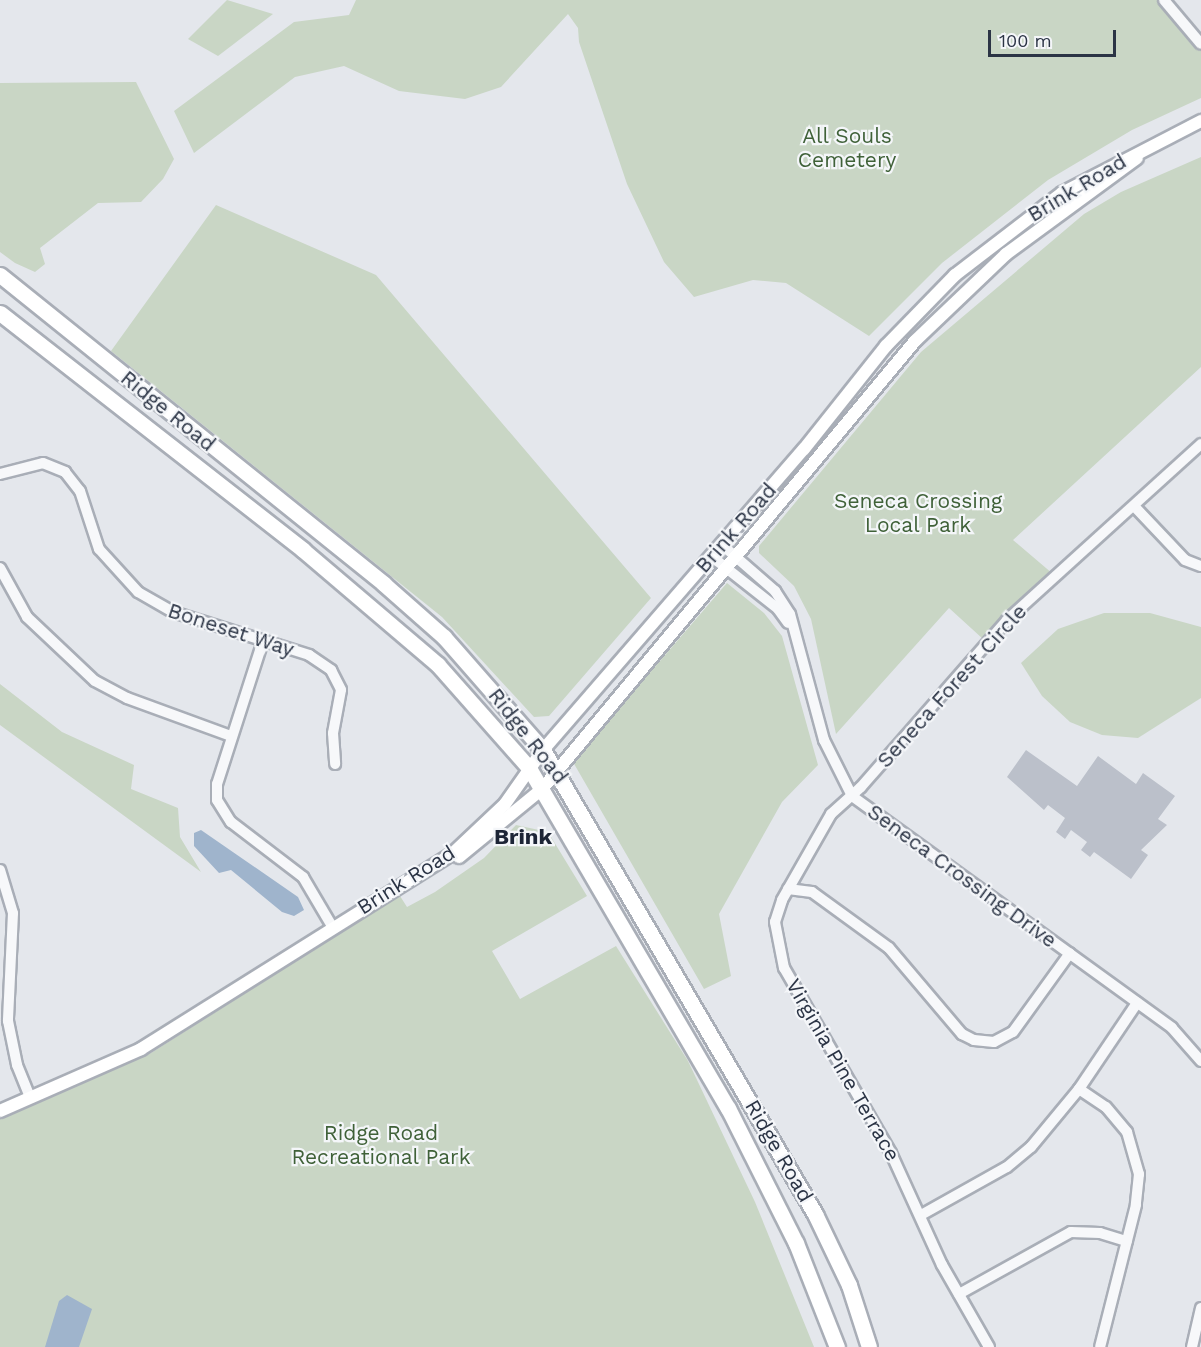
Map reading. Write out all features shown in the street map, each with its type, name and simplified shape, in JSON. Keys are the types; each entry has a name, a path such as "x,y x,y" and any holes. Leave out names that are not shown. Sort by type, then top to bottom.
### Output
{"highway":[{"name":"Ridge Road","path":"0,275 384,584 444,637 543,750 558,770 815,1214 849,1285 869,1347"},
{"name":"Ridge Road","path":"0,314 303,550 438,665 529,768 728,1107 796,1243 837,1347"}],"main road":[{"name":"Brink Road","path":"0,1111 141,1048 453,853 492,819 543,750 711,556 886,346 955,275 1062,193 1201,121"},
{"name":"Brink Road","path":"333,928 463,855 542,789 738,559 915,341 1006,254 1153,145"}],"street":[{"path":"1164,0 1201,44"},
{"name":"Seneca Forest Circle","path":"852,796 1007,620 1201,444"},
{"name":"Boneset Way","path":"0,474 43,463 65,472 80,491 99,549 138,592 164,609 309,655 331,670 341,690 333,733 335,764"},
{"path":"1134,506 1185,560 1201,566"},
{"name":"Seneca Crossing Drive","path":"721,544 774,591 799,638 825,740 852,796 1172,1028 1201,1060"},
{"name":"Seneca Crossing Drive","path":"711,556 778,609 799,638"},
{"path":"0,568 27,617 95,681 127,698 231,736"},
{"path":"263,642 217,784 220,808 303,877 333,928"},
{"name":"Virginia Pine Terrace","path":"852,796 826,822 788,889 775,922 779,956 891,1153 959,1294 989,1347"},
{"path":"0,870 13,913 8,1021 16,1065 30,1098"},
{"path":"788,889 812,892 889,948 962,1034 974,1040 994,1042 1013,1032 1070,953"},
{"path":"921,1215 1007,1167 1050,1127 1079,1089 1137,1003"},
{"path":"1079,1089 1106,1107 1131,1142 1139,1190 1100,1347"},
{"path":"959,1294 1071,1232 1100,1233 1126,1241"},
{"path":"1192,1347 1201,1308"}],"green space":[{"path":"227,0 273,14 218,56 188,39"},
{"name":"All Souls Cemetery","path":"356,0 1164,0 1201,44 1201,98 1132,130 1048,180 942,263 869,336 786,283 753,280 694,297 664,262 627,184 579,42 578,28 568,14 501,87 465,99 399,91 344,66 295,77 194,153 174,111 294,22 349,15"},
{"path":"136,82 174,159 163,179 141,202 98,203 40,248 45,264 35,272 15,263 0,252 0,83"},
{"name":"Seneca Crossing Local Park","path":"1201,157 1201,367 1013,540 1053,574 983,639 949,608 836,734 811,619 794,586 759,553 759,546 921,352 1084,214 1121,192"},
{"path":"216,205 376,275 651,598 549,716 534,717 442,617 111,351"},
{"path":"727,583 764,613 782,636 818,765 782,802 719,914 731,976 704,989 573,762"},
{"path":"1104,613 1150,613 1201,627 1201,698 1138,738 1102,735 1070,722 1042,696 1021,663 1058,629"},
{"path":"0,684 62,732 134,765 131,789 178,808 180,837 201,872 0,725"},
{"name":"Ridge Road Recreational Park","path":"516,825 548,832 587,896 492,951 520,999 616,946 688,1061 755,1202 814,1347 0,1347 0,1118 151,1053 302,957 296,951 400,896 407,907 435,892 484,858"}],"water":[{"path":"201,830 298,897 304,910 294,916 282,912 231,870 219,873 194,846 194,833"},
{"path":"67,1295 92,1309 79,1347 45,1347 59,1301"}],"building":[{"path":"1026,750 1077,786 1098,756 1136,784 1143,773 1175,796 1158,819 1167,825 1141,850 1148,855 1131,879 1094,852 1090,857 1081,850 1087,842 1071,830 1065,839 1056,832 1065,818 1048,805 1044,810 1007,777"}],"district":[{"name":"Brink","path":"523,837"}]}
